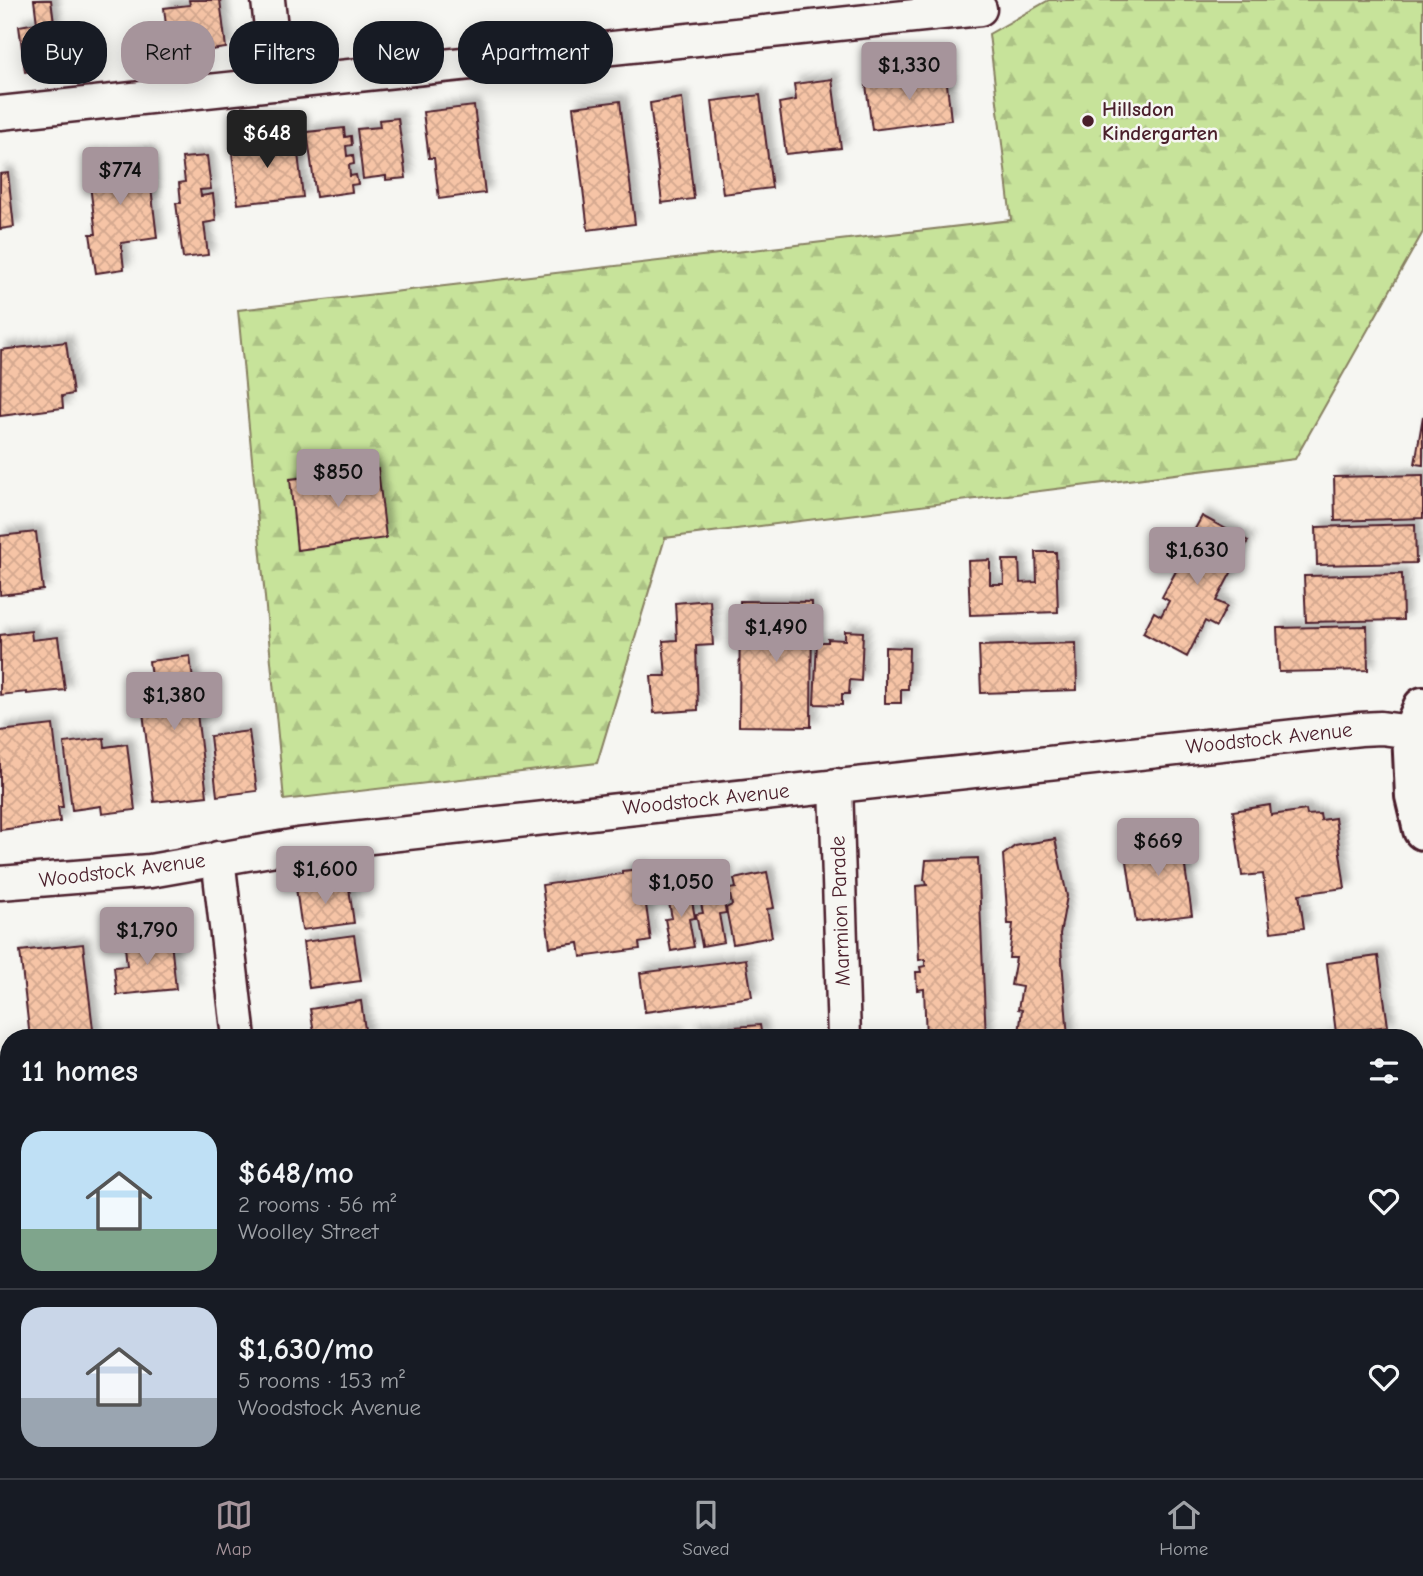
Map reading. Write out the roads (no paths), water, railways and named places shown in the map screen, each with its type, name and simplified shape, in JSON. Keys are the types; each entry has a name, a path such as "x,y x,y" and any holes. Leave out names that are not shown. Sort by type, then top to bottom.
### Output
{"street":[{"path":"268,0 270,21"},
{"path":"339,77 980,9"},
{"path":"0,114 277,84"},
{"path":"1418,720 1415,796 1423,830"},
{"name":"Woodstock Avenue","path":"0,883 150,870 312,843 1418,720"},
{"name":"Marmion Parade","path":"836,785 844,1029"},
{"path":"218,858 238,1029"}],"place":[{"name":"Hillsdon Kindergarten","path":"1088,121"}]}
